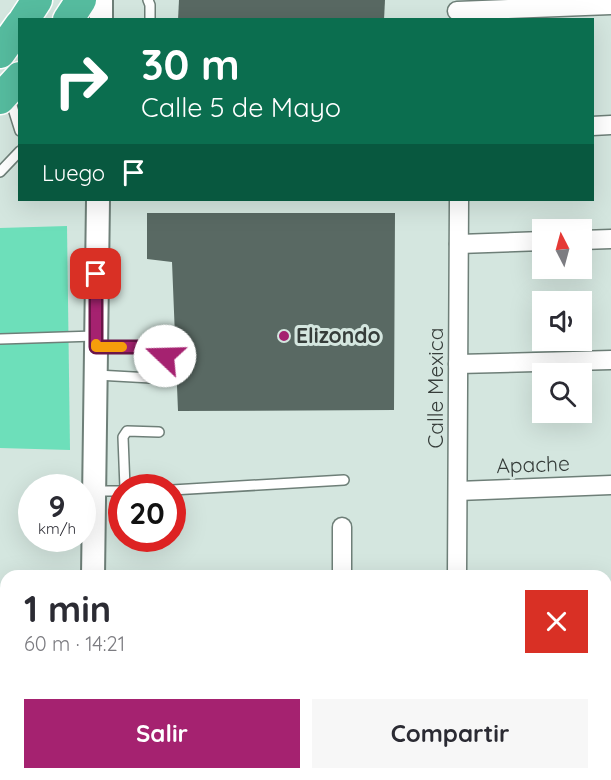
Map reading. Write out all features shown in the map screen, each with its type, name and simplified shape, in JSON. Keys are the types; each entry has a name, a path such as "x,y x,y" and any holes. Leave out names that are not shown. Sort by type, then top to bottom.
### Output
{"highway":[{"path":"25,18 37,0"},
{"path":"69,18 81,0"},
{"path":"0,53 18,28"}],"street":[{"path":"101,0 101,18"},
{"path":"457,10 611,5"},
{"path":"594,126 611,125"},
{"path":"94,474 98,201"},
{"name":"Calle Mexica","path":"458,570 459,201"},
{"path":"592,240 611,239"},
{"path":"459,244 532,241"},
{"path":"458,364 611,360"},
{"name":"Apache","path":"458,491 611,484"},
{"path":"342,527 342,570"},
{"path":"93,552 93,570"}],"lane":[{"path":"148,0 150,18"},
{"path":"9,89 18,123"},
{"path":"0,172 18,153"},
{"path":"0,339 96,341 156,347 162,348 165,356 163,373 151,378 95,375"},
{"path":"124,474 123,437 127,431 159,432"},
{"path":"186,489 344,480"}],"green space":[{"path":"67,226 70,450 0,448 0,228"}],"building":[{"path":"179,0 385,0 384,18 178,18"},
{"name":"Elizondo","path":"147,213 395,213 394,410 178,411 172,262 147,259"}],"slow traffic":[{"path":"96,344 96,347 122,347"}],"place":[{"name":"Elizondo","path":"284,336"}],"route":[{"path":"96,274 96,347 156,347 162,348 165,356"}]}
